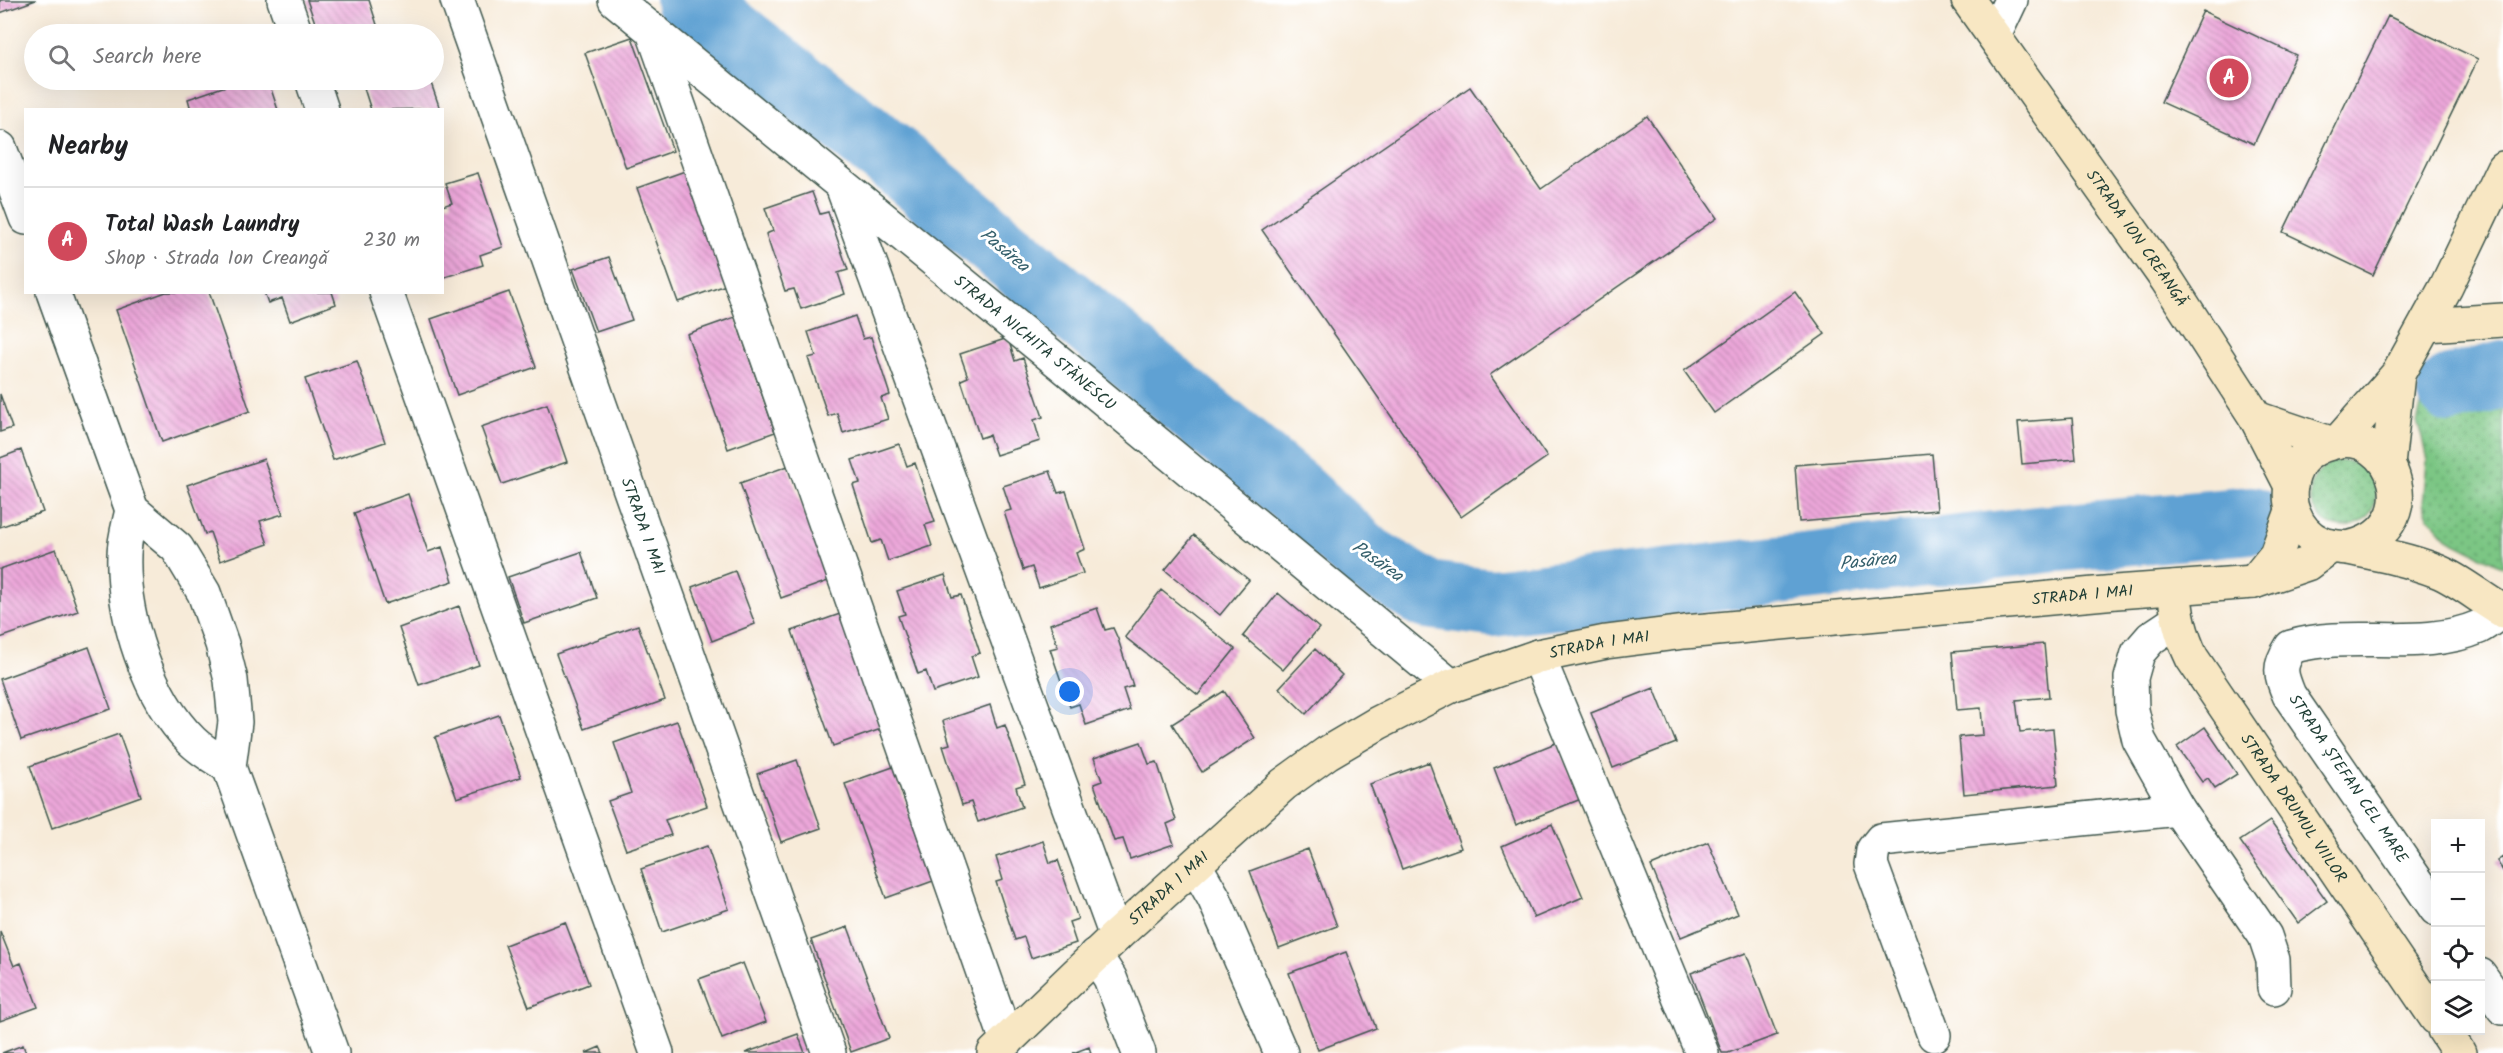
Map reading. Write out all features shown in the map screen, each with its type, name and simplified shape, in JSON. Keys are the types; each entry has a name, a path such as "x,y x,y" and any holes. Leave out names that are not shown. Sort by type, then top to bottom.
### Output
{"street":[{"path":"284,0 292,24"},
{"name":"STRADA 1 MAI","path":"457,0 828,1053"},
{"name":"STRADA NICHITA STĂNESCU","path":"615,0 1451,686"},
{"name":"STRADA ION CREANGĂ","path":"1968,0 2167,280 2256,418 2292,499"},
{"path":"1994,36 2011,0"},
{"path":"652,29 1000,1047"},
{"path":"315,90 321,108"},
{"path":"0,148 24,213"},
{"path":"2254,582 2276,555 2300,463 2318,447 2334,442 2398,374 2426,325 2503,168"},
{"path":"842,184 1106,946 1110,978 1140,1053"},
{"path":"54,294 132,510 177,548 204,593 222,644 231,680 235,722 229,767 332,1053"},
{"path":"387,294 657,1053"},
{"path":"2426,325 2503,320"},
{"path":"2388,465 2398,374"},
{"path":"2256,418 2334,442 2351,442 2372,449 2388,465 2397,489 2393,514 2387,525 2374,538 2358,546 2338,547"},
{"path":"2292,499 2307,534 2338,547 2397,559 2439,572 2502,611"},
{"path":"132,510 124,554 127,597 135,636 150,676 170,715 193,742 229,767"},
{"path":"2393,514 2408,537 2439,572"},
{"name":"STRADA 1 MAI","path":"1000,1047 1106,946 1284,784 1327,753 1378,723 1451,686 1538,656 1606,642 1685,632 2254,582 2307,564 2338,547"},
{"name":"STRADA DRUMUL VIILOR","path":"2175,588 2178,620 2183,641 2192,658 2431,1011"},
{"name":"STRADA ȘTEFAN CEL MARE","path":"2431,902 2289,694 2282,677 2281,662 2291,647 2312,641 2431,638 2460,633 2481,626 2502,611"},
{"path":"2178,620 2151,638 2138,653 2131,678 2132,710 2139,740 2178,809 2265,936 2273,960 2274,988"},
{"path":"1538,656 1702,1053"},
{"path":"1934,1035 1871,864 1873,850 1881,840 2178,809"},
{"path":"1195,865 1214,898 1281,1053"},
{"path":"2485,981 2503,1008"},
{"path":"2447,1035 2459,1053"}],"green space":[{"path":"2503,385 2503,567 2449,540 2428,516 2423,504 2427,461 2417,422 2424,393 2444,421 2479,402"},
{"path":"2336,461 2350,461 2362,466 2371,475 2376,494 2374,507 2367,518 2350,527 2336,527 2324,522 2315,513 2310,501 2310,487 2315,475 2324,466"}],"building":[{"path":"0,0 36,0 0,13"},
{"path":"307,0 369,0 377,24 315,24"},
{"path":"2203,11 2296,55 2254,144 2161,102"},
{"path":"2388,16 2478,59 2373,275 2283,232"},
{"path":"632,37 673,151 626,168 585,53"},
{"path":"1470,87 1541,189 1647,116 1717,218 1490,375 1547,457 1461,517 1262,230"},
{"path":"214,90 271,90 277,108 190,108 188,99"},
{"path":"365,90 433,90 440,108 370,108"},
{"path":"685,171 726,285 678,302 637,188"},
{"path":"478,173 503,247 480,255 483,265 444,277 444,205 452,203 445,183"},
{"path":"812,192 820,214 828,212 848,270 838,273 845,294 801,309 794,289 785,291 766,234 773,231 765,208"},
{"path":"609,257 632,320 596,332 573,269"},
{"path":"509,292 536,367 457,395 431,319"},
{"path":"1795,292 1825,334 1714,413 1684,371"},
{"path":"160,294 210,294 250,411 162,442 116,310"},
{"path":"265,294 333,294 336,304 290,321 282,298 268,303"},
{"path":"855,316 863,339 871,337 890,395 881,398 888,419 843,433 837,413 828,416 808,358 816,356 808,332"},
{"path":"735,317 775,432 728,449 687,334"},
{"path":"1008,338 1015,361 1023,358 1043,417 1034,420 1040,441 996,455 989,435 980,438 961,380 968,377 960,354"},
{"path":"357,361 385,442 333,460 305,379"},
{"path":"0,394 12,428 0,432"},
{"path":"547,404 567,462 502,484 481,427"},
{"path":"2072,418 2076,459 2022,464 2018,422"},
{"path":"899,444 907,466 915,463 935,522 925,525 932,546 888,561 881,540 872,543 853,485 860,483 852,460"},
{"path":"21,450 43,512 0,527 0,458"},
{"path":"1932,454 1937,510 1799,522 1795,465"},
{"path":"264,459 283,514 260,521 268,544 220,561 210,532 205,534 187,485"},
{"path":"788,466 828,581 781,598 740,483"},
{"path":"1050,471 1058,493 1066,491 1085,549 1076,553 1083,573 1039,588 1032,567 1023,570 1004,512 1011,510 1003,486"},
{"path":"408,494 428,552 442,547 453,581 385,604 354,513"},
{"path":"1194,535 1249,580 1220,615 1165,570"},
{"path":"56,549 78,611 0,638 0,569"},
{"path":"581,552 597,598 524,623 508,577"},
{"path":"735,571 755,624 712,641 692,587"},
{"path":"945,575 952,597 961,595 980,653 971,656 978,677 933,692 926,671 918,674 898,616 905,614 897,591"},
{"path":"1161,590 1235,649 1198,695 1125,637"},
{"path":"1278,593 1319,628 1283,670 1243,636"},
{"path":"459,606 479,665 419,685 399,628"},
{"path":"1097,608 1105,630 1113,628 1133,686 1123,689 1130,710 1086,725 1079,704 1070,707 1050,649 1058,647 1050,624"},
{"path":"840,614 881,729 833,746 792,631"},
{"path":"638,625 665,700 584,729 556,654"},
{"path":"2044,644 2049,697 2016,700 2020,732 2053,729 2058,785 1964,794 1959,737 1983,735 1981,708 1957,710 1952,652"},
{"path":"89,647 111,709 21,740 0,679"},
{"path":"1315,649 1342,675 1306,714 1279,688"},
{"path":"1654,688 1676,743 1613,768 1591,713"},
{"path":"1224,691 1255,738 1202,772 1172,724"},
{"path":"990,705 997,728 1005,725 1025,784 1016,787 1022,807 978,822 971,802 962,805 943,746 950,744 943,721"},
{"path":"499,715 521,777 457,798 435,737"},
{"path":"677,721 707,806 665,820 671,835 626,850 608,801 631,793 614,743"},
{"path":"2205,727 2237,774 2215,788 2208,778 2202,782 2177,747"},
{"path":"119,734 141,796 52,828 30,766"},
{"path":"1141,742 1149,764 1157,762 1176,820 1167,824 1174,844 1130,859 1123,839 1114,841 1094,784 1102,781 1094,758"},
{"path":"1558,742 1581,799 1516,825 1494,768"},
{"path":"797,760 821,828 781,842 757,774"},
{"path":"1429,762 1461,848 1402,869 1370,784"},
{"path":"893,767 933,881 886,898 845,784"},
{"path":"2270,821 2327,901 2298,923 2240,841"},
{"path":"1552,824 1583,897 1534,918 1502,846"},
{"path":"1043,841 1050,863 1058,860 1078,919 1069,922 1076,943 1031,958 1024,937 1015,940 996,882 1003,880 996,857"},
{"path":"1708,842 1738,914 1681,937 1651,866"},
{"path":"707,846 729,909 662,932 641,869"},
{"path":"1308,849 1337,926 1279,948 1250,871"},
{"path":"2503,857 2503,871 2497,861"},
{"path":"565,922 589,984 529,1007 505,945"},
{"path":"848,927 889,1038 851,1052 811,940"},
{"path":"0,931 14,966 21,963 38,1007 0,1021"},
{"path":"1346,952 1376,1028 1318,1050 1289,973"},
{"path":"1746,953 1777,1035 1728,1053 1722,1053 1691,973"},
{"path":"743,963 766,1022 722,1039 699,979"},
{"path":"798,1034 805,1053 745,1053"},
{"path":"23,1045 26,1053 2,1053"},
{"path":"600,1047 603,1053 586,1053"},
{"path":"1089,1047 1091,1053 1073,1053"}],"waterway":[{"name":"Pasărea","path":"689,0 894,159 1294,492 1367,559 1427,595 1492,603 2047,539 2251,520"},
{"name":"Pasărea","path":"2451,389 2503,375"}],"place":[{"name":"Total Wash Laundry","path":"2229,78"}]}
